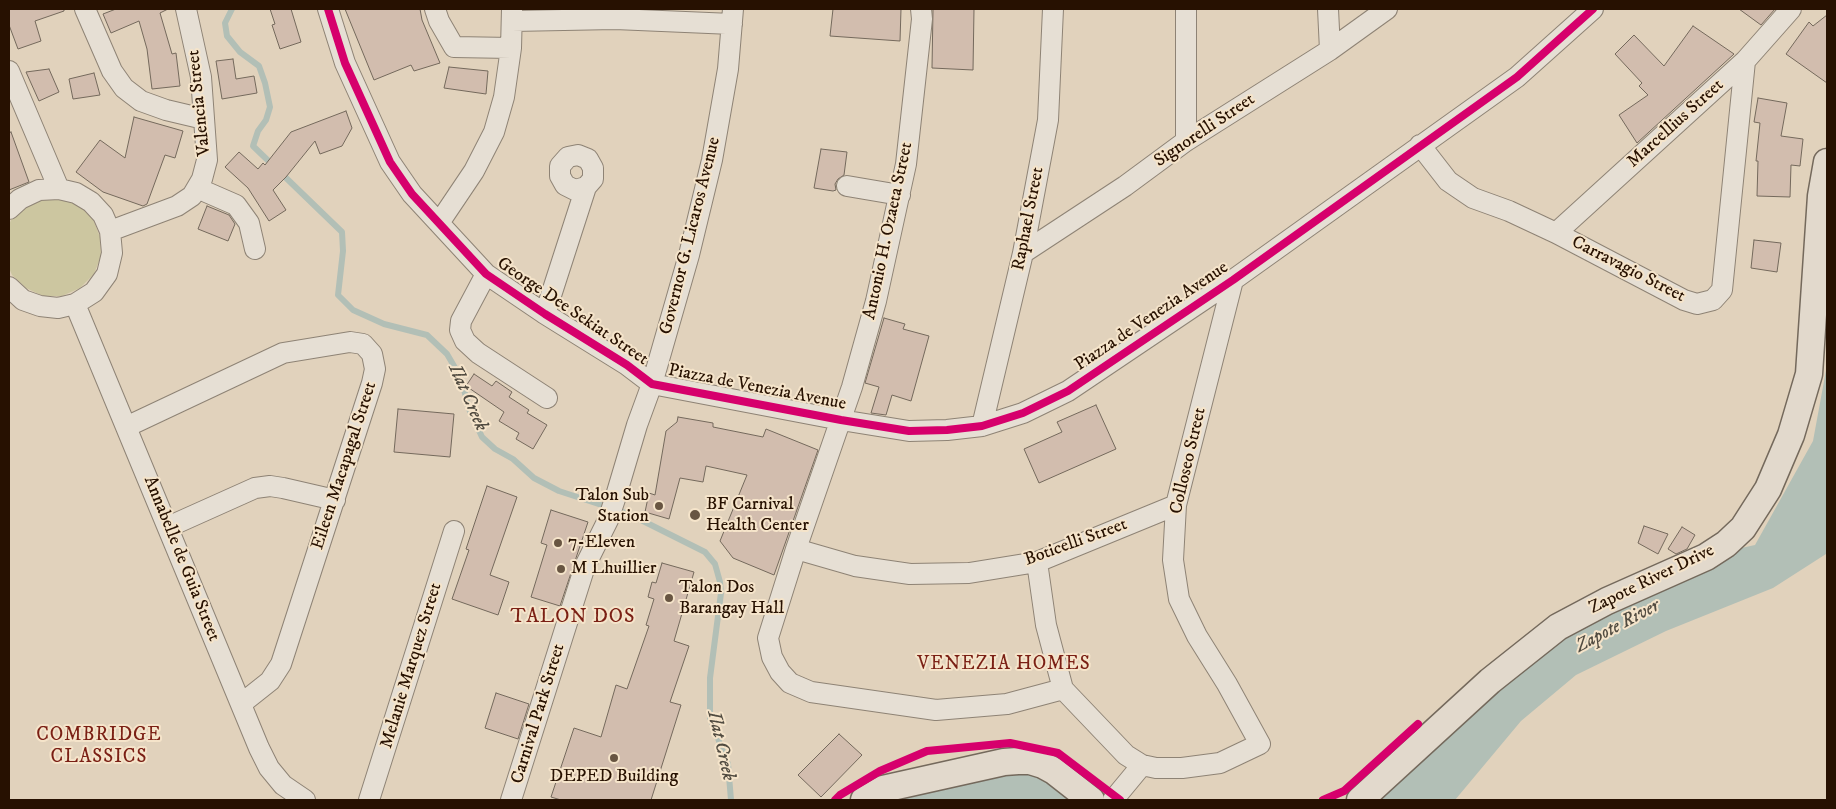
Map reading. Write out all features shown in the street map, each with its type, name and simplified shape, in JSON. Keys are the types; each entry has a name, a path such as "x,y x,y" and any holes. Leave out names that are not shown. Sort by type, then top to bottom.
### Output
{"main road":[{"name":"Zapote River Drive","path":"1360,800 1490,681 1558,626 1607,601 1706,557 1726,544 1744,528 1768,489 1787,444 1809,374 1821,196 1827,162"},
{"path":"864,800 884,789 1004,762 1018,761 1030,761 1043,765 1091,798"}],"street":[{"path":"85,9 112,71 124,88 141,101 166,110 204,119"},
{"name":"Valencia Street","path":"110,231 177,206 192,196 202,179 207,160 201,77 186,9"},
{"name":"George Dee Sekiat Street","path":"328,9 345,63 390,162 412,194 486,274 545,314 627,365 652,384"},
{"path":"435,9 439,22 454,48 511,48"},
{"name":"Antonio H. Ozaeta Street","path":"922,9 906,164 876,302 841,420 796,549 768,638 772,657 780,672 790,683 811,692 936,710 1007,704 1063,689"},
{"name":"Raphael Street","path":"982,426 1023,253 1048,120 1053,9"},
{"path":"1186,9 1186,141"},
{"path":"1328,9 1330,50"},
{"name":"Signorelli Street","path":"1023,253 1125,186 1186,141 1330,50 1387,9"},
{"name":"Piazza de Venezia Avenue","path":"652,384 909,431 947,430 982,426 1023,413 1068,391 1233,280 1517,76 1593,9"},
{"name":"Marcellius Street","path":"1556,234 1745,61 1791,9"},
{"path":"439,223 474,171 494,132 504,97 511,48 512,15 732,16"},
{"name":"Governor G. Licaros Avenue","path":"612,508 637,425 652,384 712,160 728,69 732,16"},
{"name":"Carravagio Street","path":"1420,145 1448,182 1473,198 1509,211 1684,300 1697,304 1713,300 1722,290 1745,61"},
{"path":"9,71 59,189"},
{"path":"847,186 900,195"},
{"path":"545,314 586,187"},
{"path":"197,188 236,205 249,223 255,249"},
{"path":"9,209 20,198 39,190 59,189 76,193 91,202 103,215 110,231 112,253 107,274 94,292 75,304 58,308 40,306 23,300 9,288"},
{"path":"486,274 461,320 460,330 465,341 478,353 547,398"},
{"name":"Colloseo Street","path":"1142,765 1156,768 1182,768 1220,763 1260,744 1227,684 1197,636 1179,599 1173,560 1176,505 1233,280"},
{"name":"Annabelle de Guia Street","path":"75,304 269,768 283,785 305,800"},
{"name":"Eileen Macapagal Street","path":"126,427 283,353 350,342 363,344 372,354 375,369 335,500 281,664 270,681 241,704"},
{"path":"168,528 255,488 270,486 335,500"},
{"name":"Boticelli Street","path":"796,549 855,566 910,574 969,573 1037,562 1176,505"},
{"name":"Carnival Park Street","path":"511,800 585,566 612,508"},
{"name":"Melanie Marquez Street","path":"369,800 454,531"},
{"path":"1037,562 1046,625 1063,689 1126,755 1142,765 1113,800"}],"shaded area":[{"path":"61,198 79,205 93,219 100,237 101,256 94,274 80,288 62,296 43,296 26,288 12,275 9,268 9,225 11,220 24,206 42,199"}],"water":[{"name":"Zapote River","path":"1827,365 1826,554 1773,588 1666,631 1576,675 1521,721 1455,800 1360,800 1591,609 1723,552 1755,545 1813,441"},
{"path":"1044,766 1081,800 877,800"}],"building":[{"path":"9,9 64,9 64,11 35,21 41,41 18,49 9,25"},
{"path":"116,9 168,9 160,13 172,54 176,53 180,86 152,89 147,49 139,21 111,33 103,14"},
{"path":"270,9 291,9 301,42 280,49 272,25 275,24"},
{"path":"345,9 420,9 422,20 440,63 414,71 411,65 374,80"},
{"path":"833,9 901,9 900,41 830,36"},
{"path":"933,9 974,9 973,70 932,68"},
{"path":"1739,9 1775,9 1761,25"},
{"path":"1827,15 1827,83 1786,54 1809,22 1813,26"},
{"path":"1693,26 1734,54 1637,143 1619,115 1648,95 1639,86 1642,83 1615,54 1634,35 1664,66"},
{"path":"233,59 236,79 254,76 257,93 222,99 216,61"},
{"path":"449,67 488,71 486,94 444,88"},
{"path":"49,69 59,92 39,101 26,72"},
{"path":"94,73 100,95 73,99 69,79"},
{"path":"1758,98 1787,103 1781,136 1803,139 1800,166 1791,165 1790,197 1757,196 1758,161 1756,161 1760,123 1754,122"},
{"path":"346,111 352,128 342,146 320,154 315,141 273,190 286,210 269,221 248,188 225,167 239,152 258,169 263,163 265,165 291,132"},
{"path":"134,117 183,131 175,158 165,155 147,204 143,206 103,192 76,172 100,140 125,158"},
{"path":"11,132 29,182 9,190 9,133"},
{"path":"821,149 847,152 844,175 838,179 835,184 836,190 833,191 814,188"},
{"path":"207,206 229,215 235,224 228,241 198,229"},
{"path":"1754,240 1781,243 1777,272 1751,268"},
{"path":"884,318 905,324 903,329 929,336 911,401 892,395 886,415 871,413 879,387 865,383"},
{"path":"474,374 492,386 496,381 512,392 509,397 529,410 527,413 547,425 533,449 516,439 519,433 499,421 504,412 466,386"},
{"path":"1096,405 1116,449 1039,483 1024,449 1062,432 1057,422"},
{"path":"398,409 454,414 450,457 394,452"},
{"path":"678,417 713,423 713,427 763,437 766,429 818,450 774,575 733,558 720,541 747,475 706,466 703,482 680,478 669,519 645,512 649,493 655,495 666,431 677,422"},
{"path":"487,486 517,497 490,575 509,582 498,615 452,599 469,550 466,549"},
{"path":"551,510 588,522 560,606 531,597 547,545 541,543"},
{"path":"1644,526 1668,534 1658,554 1638,543"},
{"path":"1682,527 1695,535 1687,549 1676,554 1668,549"},
{"path":"662,563 694,572 674,641 689,646 670,702 681,705 651,800 561,800 551,797 574,728 601,737 616,685 627,689 649,626 646,625 654,599 648,597 652,582 656,583"},
{"path":"496,693 529,704 518,739 485,728"},
{"path":"839,734 862,755 821,797 798,775"}],"waterway":[{"name":"Ilat Creek","path":"232,9 225,23 227,36 240,52 259,66 270,107 266,120 258,131 253,146 342,232 343,251 338,295 353,310 384,324 427,335 447,354 461,378 469,409 482,437 495,449 513,459 534,478 559,491 629,514 705,552 715,564 721,593 710,678 710,718 728,764 731,800"}],"cycle path":[{"path":"328,9 345,63 390,162 412,194 486,274 545,314 627,365 652,384 909,431 947,430 982,426 1023,413 1068,391 1233,280 1517,77 1593,9"},
{"path":"1323,800 1344,791 1418,724"},
{"path":"835,800 880,771 927,751 1010,743 1058,753 1120,800"}],"place":[{"name":"Talon Sub Station","path":"659,506"},
{"name":"BF Carnival Health Center","path":"695,515"},
{"name":"7-Eleven","path":"558,543"},
{"name":"M Lhuillier","path":"561,569"},
{"name":"Talon Dos Barangay Hall","path":"669,598"},
{"name":"DEPED Building","path":"614,758"}],"district":[{"name":"TALON DOS","path":"573,618"},
{"name":"VENEZIA HOMES","path":"1004,665"},
{"name":"COMBRIDGE CLASSICS","path":"99,747"}]}
